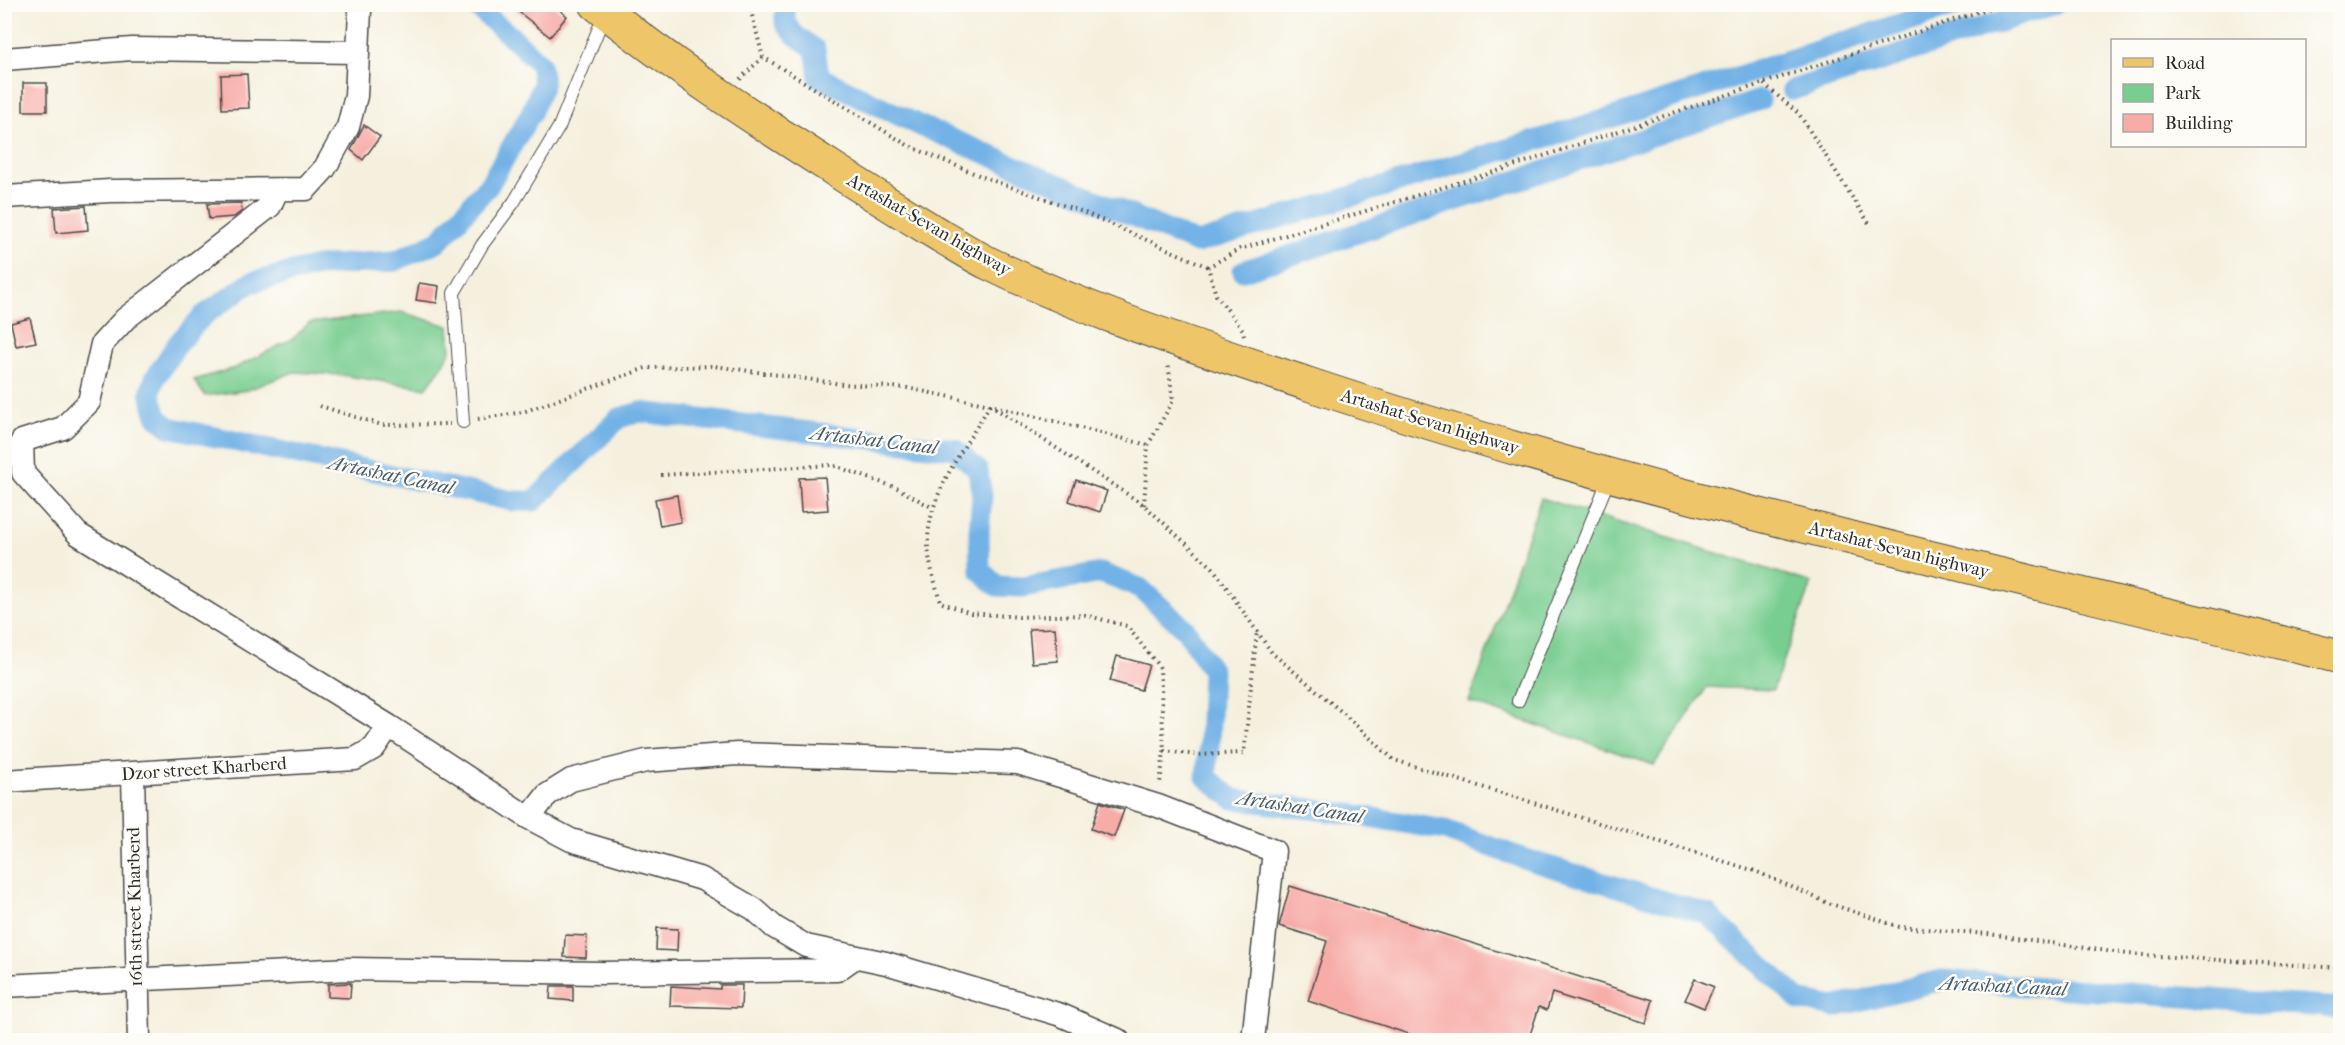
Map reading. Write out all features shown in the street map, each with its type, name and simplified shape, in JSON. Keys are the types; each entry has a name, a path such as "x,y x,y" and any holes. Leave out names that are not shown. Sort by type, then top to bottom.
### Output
{"main road":[{"name":"Artashat-Sevan highway","path":"600,8 722,97 886,203 987,263 1065,298 1164,335 1487,441 1610,475 1946,563 2149,609 2340,657"}],"street":[{"path":"4,197 110,190 306,189 325,168 348,127 356,96 357,52 362,4"},
{"path":"4,59 132,48 357,52"},
{"path":"277,190 270,206 125,319 102,344 89,402 63,428 13,441 23,473 78,534 389,726 530,818 571,840 702,879 754,909 774,927 806,946 886,963 1061,1015 1118,1041"},
{"name":"Dzor street Kharberd","path":"4,781 355,759 374,747 389,726"},
{"path":"530,818 547,795 571,780 646,761 737,754 1018,763 1158,806 1274,851 1253,1041"},
{"name":"16th street Kharberd","path":"133,774 139,1041"},
{"path":"4,986 350,969 602,972 837,970 854,958"}],"lane":[{"path":"463,422 454,293 482,245 514,202 559,127 600,8"},
{"path":"1518,701 1610,475"}],"path":[{"path":"749,4 763,57 909,146 988,179 1083,212 1208,267"},
{"path":"1208,267 1240,249 1504,169 2002,4"},
{"path":"1763,84 1799,114 1870,225"},
{"path":"1208,267 1216,295 1243,330 1252,365"},
{"path":"1144,506 1148,445 1173,401 1164,335"},
{"path":"320,406 382,425 438,425 523,412 646,368 714,366 842,384 907,388 990,405 1148,445"},
{"path":"990,405 959,456 933,508 928,548 940,602 972,613 1019,617 1085,615 1127,626 1160,668 1164,751 1158,806"},
{"path":"990,405 1144,506 1213,568 1272,653 1394,760 1755,872 1828,903 1900,927 1988,934 2128,954 2340,968"},
{"path":"661,475 832,465 897,488 933,508"},
{"path":"1164,751 1198,755 1244,753 1257,631"}],"green space":[{"path":"401,312 449,326 451,350 442,367 426,388 341,375 294,372 248,390 205,396 194,380 235,368 294,338 309,323"},
{"path":"1541,498 1812,583 1773,690 1707,687 1654,765 1469,702"}],"building":[{"path":"509,4 552,4 567,16 550,37"},
{"path":"247,74 249,108 222,109 221,75"},
{"path":"23,83 47,83 47,111 23,111"},
{"path":"364,125 380,137 363,160 351,150"},
{"path":"241,203 242,211 234,217 209,219 207,204"},
{"path":"86,206 88,230 56,233 54,208"},
{"path":"419,283 439,286 437,303 416,300"},
{"path":"30,318 36,342 16,346 11,323"},
{"path":"825,477 828,510 801,512 799,478"},
{"path":"1076,480 1107,491 1100,512 1069,501"},
{"path":"677,495 681,522 660,526 655,499"},
{"path":"1055,628 1058,661 1032,663 1029,629"},
{"path":"1117,656 1149,665 1141,690 1110,681"},
{"path":"1100,802 1124,810 1114,837 1091,829"},
{"path":"1290,886 1653,1000 1646,1023 1552,993 1547,1010 1539,1007 1528,1041 1430,1041 1308,1001 1327,941 1279,926"},
{"path":"657,928 678,929 677,951 656,950"},
{"path":"565,935 587,936 586,958 564,957"},
{"path":"1695,979 1714,987 1704,1008 1685,1000"},
{"path":"351,983 350,998 328,997 328,984"},
{"path":"720,985 742,985 741,1008 670,1006 671,986 720,989"},
{"path":"551,986 573,986 573,1001 550,999"}],"waterway":[{"name":"Artashat Canal","path":"473,4 540,64 543,84 531,113 489,185 439,241 395,261 317,266 250,283 204,315 178,343 155,378 150,393 157,417 169,427 513,501 534,501 619,418 640,412 955,449 978,470 982,496 979,532 980,570 997,586 1023,587 1101,573 1140,588 1186,630 1212,671 1206,777 1233,799 1357,815 1445,830 1522,858 1707,914 1799,1000 1834,1007 1942,980 2340,1008"},
{"path":"785,4 785,23 795,35 815,49 819,77 923,127 1197,243 1610,118 1961,4"},
{"path":"1792,90 2055,4"},
{"path":"1243,271 1760,100"}]}
